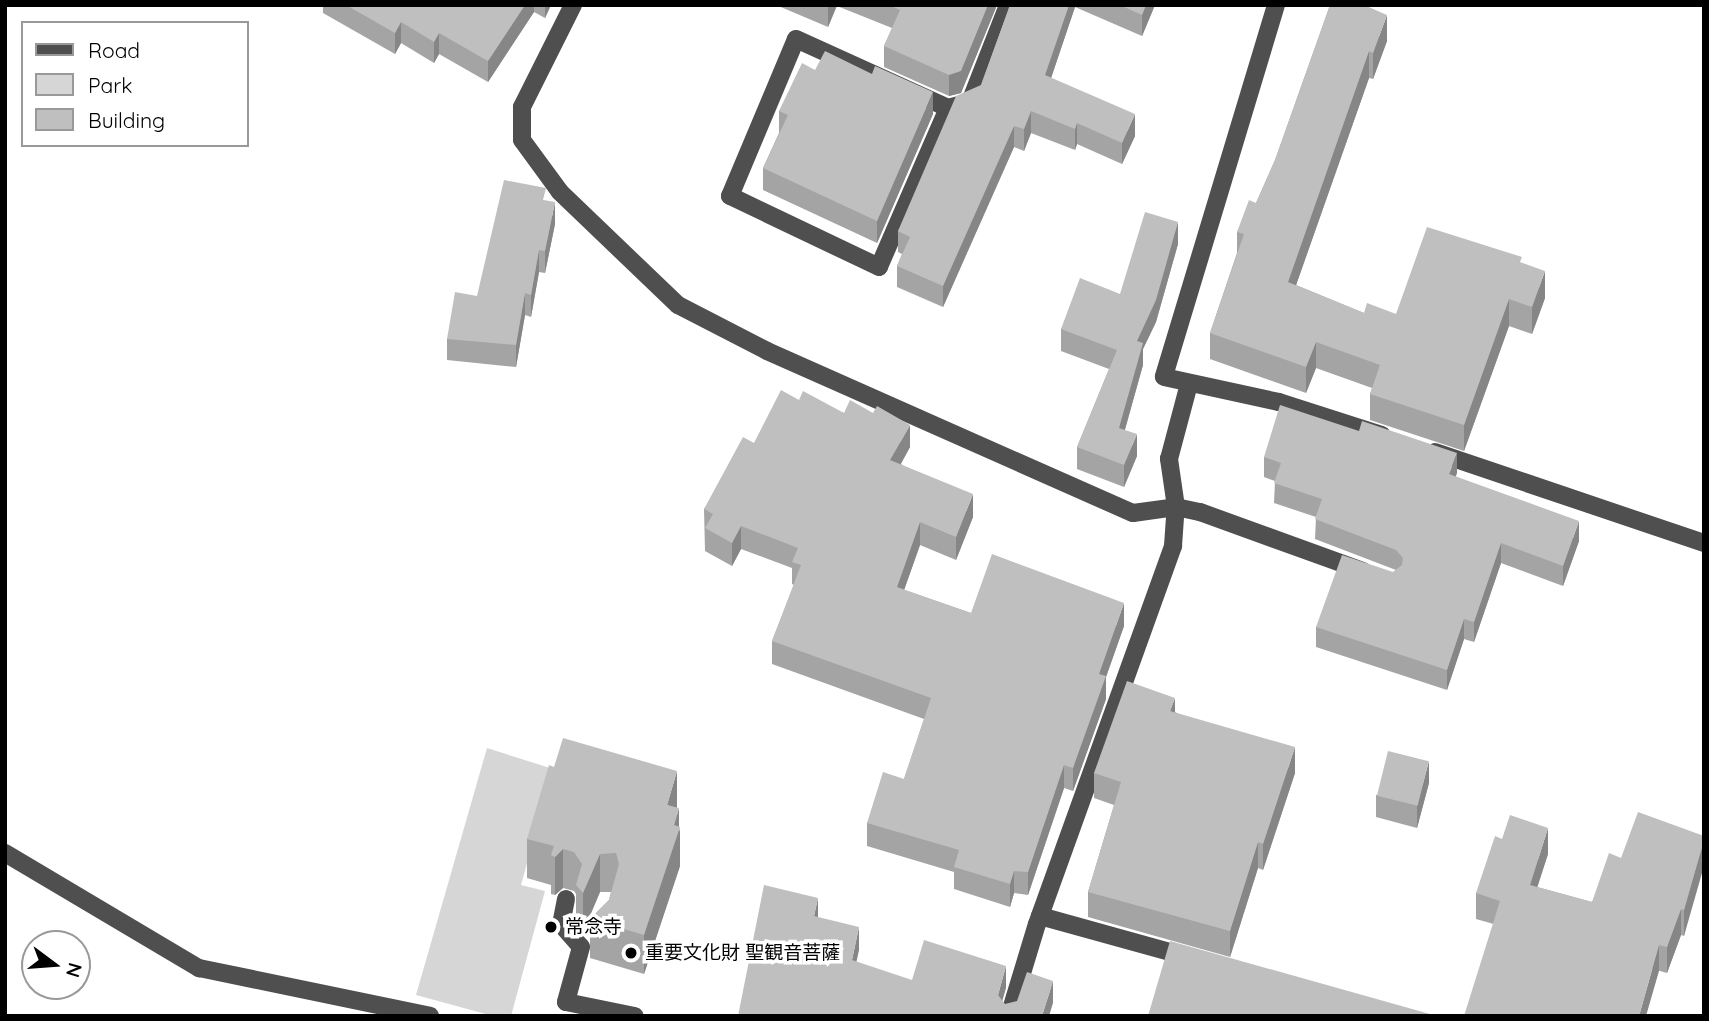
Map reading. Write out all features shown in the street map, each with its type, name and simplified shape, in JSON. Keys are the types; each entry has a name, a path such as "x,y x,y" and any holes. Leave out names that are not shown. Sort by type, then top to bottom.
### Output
{"street":[{"path":"573,5 522,107 522,140 553,184 647,280 712,325 1133,513 1176,507 1379,577"},
{"path":"948,108 878,267 730,196 796,39 948,108 970,102 1007,5"},
{"path":"1276,5 1164,377 1279,402 1395,440"},
{"path":"1009,1016 1040,916 1172,545 1176,507 1169,459 1189,384"},
{"path":"1422,448 1704,543"},
{"path":"5,853 199,968 430,1016"},
{"path":"566,899 561,924 581,947"},
{"path":"1040,916 1202,961"},
{"path":"598,936 581,947 566,1002 635,1016"}],"green space":[{"path":"487,748 553,769 521,885 545,891 511,1016 493,1016 416,995"}],"building":[{"path":"346,5 525,5 488,61 439,33 434,42 401,22 395,33"},
{"path":"889,5 988,5 961,71 949,75 884,46 900,10"},
{"path":"1010,5 1069,5 1045,75 1135,114 1122,143 1077,123 1075,129 1031,111 1024,129 1014,126 943,286 897,266 910,237 898,231 956,96 981,85"},
{"path":"1120,5 1146,5 1142,15"},
{"path":"1330,5 1364,5 1387,15 1373,53 1369,51 1288,282 1364,313 1367,303 1396,314 1427,227 1522,257 1520,262 1545,271 1532,307 1509,299 1464,425 1370,394 1380,365 1316,342 1306,367 1210,333 1244,234 1237,232 1249,200 1256,203 1275,160"},
{"path":"825,51 872,74 875,66 933,92 877,221 763,168 788,115 779,111 802,63 815,70"},
{"path":"504,180 546,188 543,200 555,202 545,251 539,250 531,295 525,293 516,345 447,339 455,292 477,296"},
{"path":"1145,212 1178,222 1156,300 1137,341 1143,343 1119,428 1137,434 1124,465 1077,447 1117,350 1061,329 1080,278 1120,294"},
{"path":"781,390 799,400 803,391 844,413 850,400 873,413 877,406 910,425 890,460 973,494 956,537 920,522 897,587 971,613 992,554 1124,603 1099,674 1106,676 1073,768 1064,765 1028,872 1014,871 1010,884 954,867 959,850 867,823 883,772 904,779 931,698 772,641 801,565 792,562 798,548 741,526 732,543 705,528 713,514 704,509 743,437 754,443"},
{"path":"1280,405 1359,431 1362,421 1457,453 1449,474 1579,521 1563,566 1501,543 1474,622 1464,619 1447,670 1316,627 1342,555 1393,572 1402,565 1403,558 1396,550 1315,519 1322,499 1274,483 1281,463 1264,457"},
{"path":"1127,681 1175,698 1170,711 1295,747 1263,844 1258,842 1230,931 1088,892 1121,782 1094,773"},
{"path":"563,738 677,771 667,805 679,808 674,825 680,827 644,935 590,919 609,900 619,864 616,853 600,854 583,893 576,885 582,864 574,852 563,849 555,857 551,855 554,846 527,839 549,765 554,767"},
{"path":"1388,751 1429,761 1418,806 1377,796"},
{"path":"1638,812 1704,836 1684,910 1681,909 1667,947 1659,945 1639,1016 1464,1016 1500,901 1476,893 1495,836 1502,839 1510,815 1548,828 1530,885 1592,902 1609,853 1621,858"},
{"path":"764,885 818,898 814,916 859,927 852,960 912,980 924,940 1006,966 998,995 1005,1004 1017,1001 1027,972 1053,981 1042,1016 738,1016"},
{"path":"1170,941 1437,1016 1148,1016"}],"place":[{"name":"常念寺","path":"551,927"},
{"name":"重要文化財 聖観音菩薩","path":"631,953"}]}
